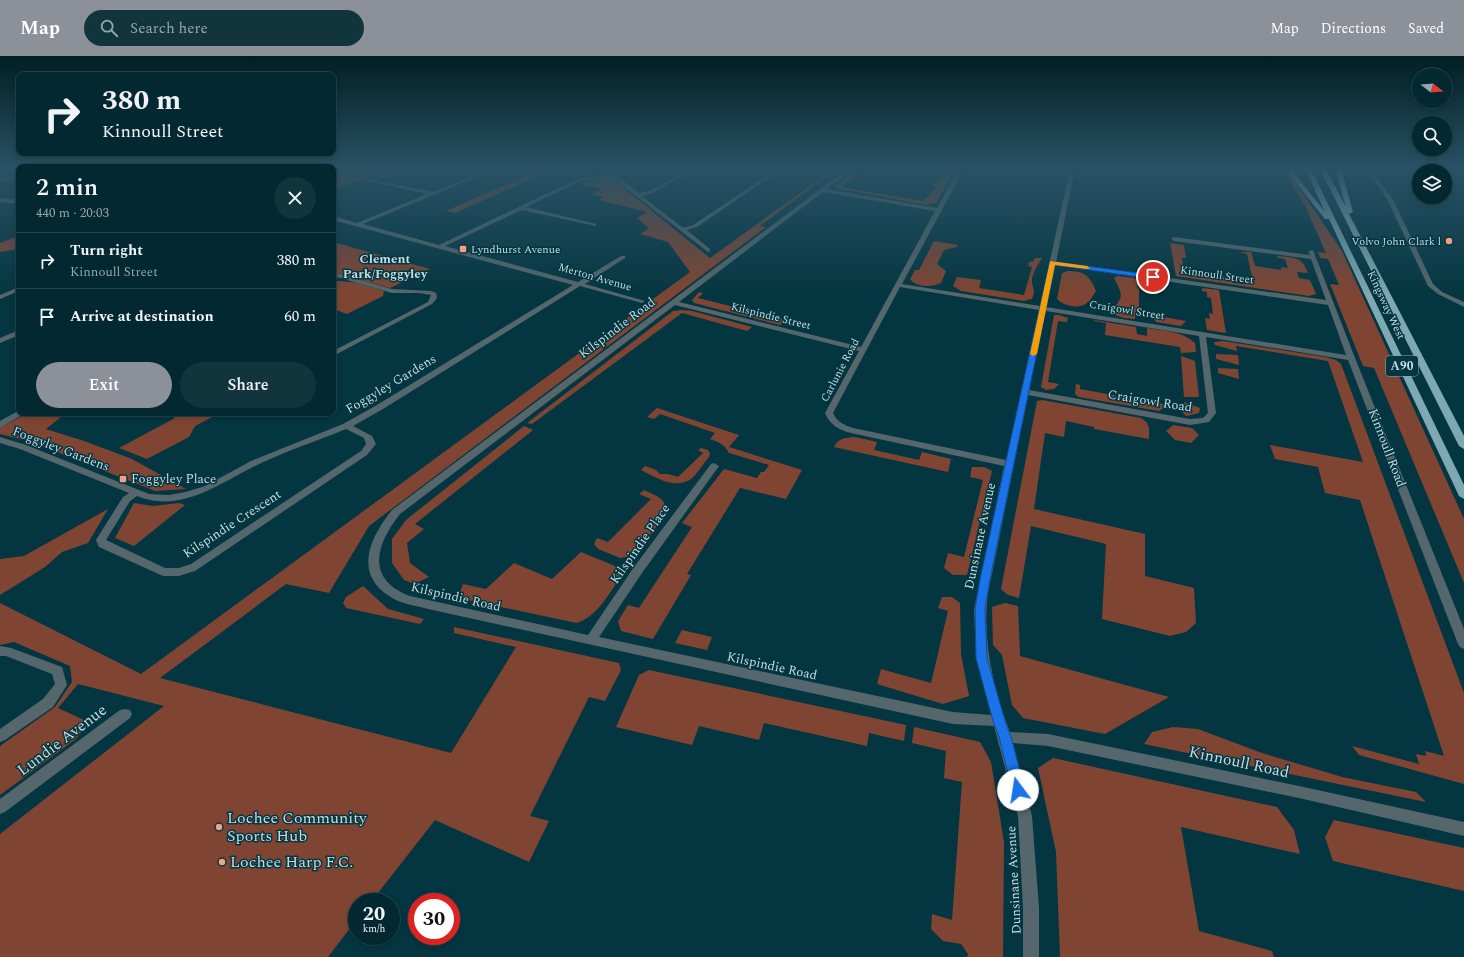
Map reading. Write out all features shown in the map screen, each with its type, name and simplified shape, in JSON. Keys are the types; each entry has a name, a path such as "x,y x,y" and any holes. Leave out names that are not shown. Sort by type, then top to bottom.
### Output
{"highway":[{"name":"A90","path":"1321,211 1341,236"},
{"name":"Kingsway West","path":"1329,211 1464,496"},
{"name":"Kingsway West","path":"1344,211 1464,446"},
{"name":"A90","path":"1349,211 1355,232"}],"street":[{"path":"359,224 391,211"},
{"path":"441,246 516,211"},
{"path":"535,211 594,225"},
{"path":"657,211 708,250"},
{"path":"682,230 695,226 717,211"},
{"name":"Kilspindie Road","path":"794,211 396,512 383,528 373,548 373,566 383,585 402,597 452,610 953,718 999,721"},
{"name":"Carlunie Road","path":"939,211 829,414 832,421 840,427 1010,464"},
{"name":"Dunsinane Avenue","path":"1032,957 1032,908 1025,816 1005,737 999,721 982,658 980,609 1063,211"},
{"path":"1396,211 1430,286 1440,293 1464,305"},
{"name":"Merton Avenue","path":"336,219 580,283 642,301"},
{"name":"Kinnoull Road","path":"1174,239 1312,254 1351,358 1464,644"},
{"name":"Foggyley Gardens","path":"0,440 23,447 148,497 168,498 187,495 208,488 254,463 346,426 380,407 623,257"},
{"name":"Kinnoull Street","path":"1052,262 1331,303"},
{"path":"336,275 392,291 428,292 434,294 434,298 430,303 336,352"},
{"path":"336,280 342,277"},
{"name":"Craigowl Street","path":"898,285 1351,358"},
{"path":"0,297 16,290"},
{"path":"0,301 16,294"},
{"name":"Kilspindie Street","path":"672,302 863,350"},
{"path":"0,341 16,333"},
{"name":"Craigowl Road","path":"1026,392 1190,422 1206,420 1212,413 1202,333"},
{"path":"0,425 16,416"},
{"name":"Kilspindie Crescent","path":"135,492 126,499 101,540 103,544 164,572 184,572 195,567 364,453 371,444 368,436 346,426"},
{"name":"Kilspindie Place","path":"591,640 638,570 714,466"},
{"path":"0,651 7,651 58,671 61,685 48,703 0,736"},
{"name":"Lundie Avenue","path":"0,807 125,714"},
{"name":"Kinnoull Road","path":"1005,737 1048,740 1299,792 1464,830"}],"shaded area":[{"path":"446,211 459,211 455,213"},
{"name":"Lochee Community Sports Hub","path":"643,211 652,211 710,258 775,211 780,211 760,226 766,227 369,526 329,593 286,584 160,678 451,753 516,647 454,633 454,627 619,663 621,670 605,701 589,697 530,816 549,821 529,862 435,820 378,893 348,893 348,931 328,957 0,957 0,834 164,706 78,684 58,708 84,720 84,728 76,739 0,795 0,746 55,707 72,682 70,666 14,642 0,645 0,603 141,674 690,272 668,242 640,234 649,228 637,218 647,212"},
{"path":"1307,211 1315,211 1342,251 1464,519 1464,583 1374,368 1363,366 1330,284 1339,285 1328,259 1320,258 1318,252 1326,253"},
{"path":"16,237 16,249 0,252 0,243"},
{"path":"934,241 958,245 957,247 944,250 937,264 946,271 941,283 929,286 917,284 910,279 915,270 919,270"},
{"path":"336,243 430,269 390,288 336,273"},
{"path":"1170,243 1184,245 1186,258 1182,258 1184,272 1233,278 1234,283 1245,284 1244,280 1253,281 1247,254 1238,252 1251,252 1255,266 1281,270 1281,267 1288,268 1285,259 1278,258 1277,256 1297,259 1303,263 1308,273 1297,272 1299,278 1310,280 1316,294 1309,296 1176,276"},
{"path":"1035,258 1042,258 1035,270 1032,280 1034,292 1032,299 1024,301 961,291 953,286 957,277 981,280 979,288 1024,295 1032,267 1028,266 1029,262 1034,261"},
{"path":"1067,271 1078,272 1086,275 1096,291 1090,300 1081,306 1064,304 1057,299 1062,273"},
{"path":"1117,276 1135,278 1137,281 1137,287 1139,288 1139,313 1135,313 1135,319 1119,316 1111,311 1121,296 1114,278"},
{"path":"336,282 358,283 384,291 383,296 347,314 336,310"},
{"path":"1202,288 1219,290 1226,333 1207,330 1205,318 1210,319 1209,313 1213,314 1211,298 1207,297 1207,292 1202,291"},
{"path":"699,292 703,293 698,298 786,320 780,325 694,303 692,300"},
{"path":"673,311 692,311 752,327 747,331 682,313 532,424 527,423"},
{"path":"1054,315 1068,318 1067,322 1058,321 1048,382 1059,384 1054,389 1046,390 1041,387"},
{"path":"1152,315 1186,321 1181,326 1156,322"},
{"path":"1094,320 1136,327 1137,334 1147,336 1147,328 1179,334 1195,343 1196,352 1181,353 1180,347 1105,335 1106,323"},
{"path":"1223,341 1325,357 1336,360 1341,364 1464,693 1464,784 1359,755 1352,746 1419,764 1416,754 1426,756 1425,751 1444,756 1360,500 1325,493 1318,467 1275,459 1270,445 1363,462 1328,361 1236,346 1237,351 1215,345 1214,342"},
{"path":"1216,354 1238,355 1239,365 1216,359"},
{"path":"1181,356 1195,361 1199,397 1184,397"},
{"path":"1218,368 1238,369 1239,379 1218,373"},
{"path":"1076,384 1080,385 1080,389 1168,405 1159,411 1079,397 1075,394"},
{"path":"1042,400 1141,418 1148,425 1149,439 1094,429 1094,427 1066,421 1064,437 1045,433 1034,509 1145,534 1145,576 1194,588 1196,623 1186,632 1170,636 1102,619 1106,544 1031,526 1019,598 1008,595 1001,589 1037,401"},
{"path":"1184,402 1200,408 1199,413 1186,416 1178,407 1185,408"},
{"path":"657,408 739,435 729,447 802,470 786,499 740,488 687,574 691,575 653,639 621,631 618,621 628,605 639,608 692,527 682,523 724,469 757,478 769,465 729,453 721,444 710,439 715,433 660,414 654,419 647,417"},
{"path":"22,416 62,416 46,429 132,459 186,489 155,491 32,442 0,434 0,428"},
{"path":"170,416 214,416 195,426 189,437 147,459 119,448 175,418"},
{"path":"1173,425 1192,428 1199,435 1191,443 1175,440 1166,431"},
{"path":"524,426 533,430 415,524 424,529 407,543 410,563 429,577 414,584 404,580 392,563 392,539 406,520"},
{"path":"855,437 877,442 874,450 919,460 922,452 951,459 948,472 834,447 840,440"},
{"path":"701,448 708,450 710,453 709,457 693,477 685,482 672,483 659,479 641,470 645,466 656,470 660,474 668,474 678,477 703,453 698,450"},
{"path":"972,467 984,467 992,471 967,575 953,575 944,568 948,553 964,557 983,480 970,477"},
{"path":"644,490 663,501 666,508 666,513 636,555 620,558 598,549 594,544 597,538 608,542 651,499 639,494"},
{"path":"134,503 153,506 179,503 185,505 134,546 115,538"},
{"path":"108,509 88,543 62,552 45,567 0,595 0,559 24,556"},
{"path":"581,552 615,566 622,575 597,609 584,620 577,623 458,598 463,584 486,589 514,563 552,579"},
{"path":"363,586 388,609 424,619 420,624 346,608 343,603 346,597"},
{"path":"942,597 952,597 960,603 961,654 969,696 943,704 877,684 881,669 931,683 948,611 938,608"},
{"path":"1005,603 1018,606 1020,656 1169,697 1105,734 1023,718 1012,705 1002,655 993,645 992,607"},
{"path":"682,630 712,637 707,650 675,643"},
{"path":"649,670 906,725 904,741 869,733 867,746 764,723 759,740 699,726 692,745 616,727 639,675"},
{"path":"914,727 980,742 991,762 1004,842 1003,957 967,957 968,954 961,944 943,941 931,929 932,914 952,920 962,782 944,778 946,751 912,743"},
{"path":"1173,727 1198,729 1262,753 1342,777 1416,792 1426,802 1144,744 1152,732"},
{"path":"1053,758 1277,807 1294,830 1300,854 1181,827 1199,931 1272,951 1274,957 1060,957 1056,852 1038,768"},
{"path":"1334,820 1464,848 1464,891 1333,861 1325,837"}],"slow traffic":[{"path":"1033,354 1052,262 1087,268"}],"place":[{"name":"Volvo John Clark l","path":"1449,241"},
{"name":"Lyndhurst Avenue","path":"463,249"},
{"name":"Foggyley Place","path":"123,479"},
{"name":"Lochee Community Sports Hub","path":"219,827"},
{"name":"Lochee Harp F.C.","path":"222,862"}],"district":[{"name":"Clement Park/Foggyley","path":"385,266"}],"route":[{"path":"1018,790 1005,737 999,721 982,658 980,609 1052,262 1153,277"}]}
